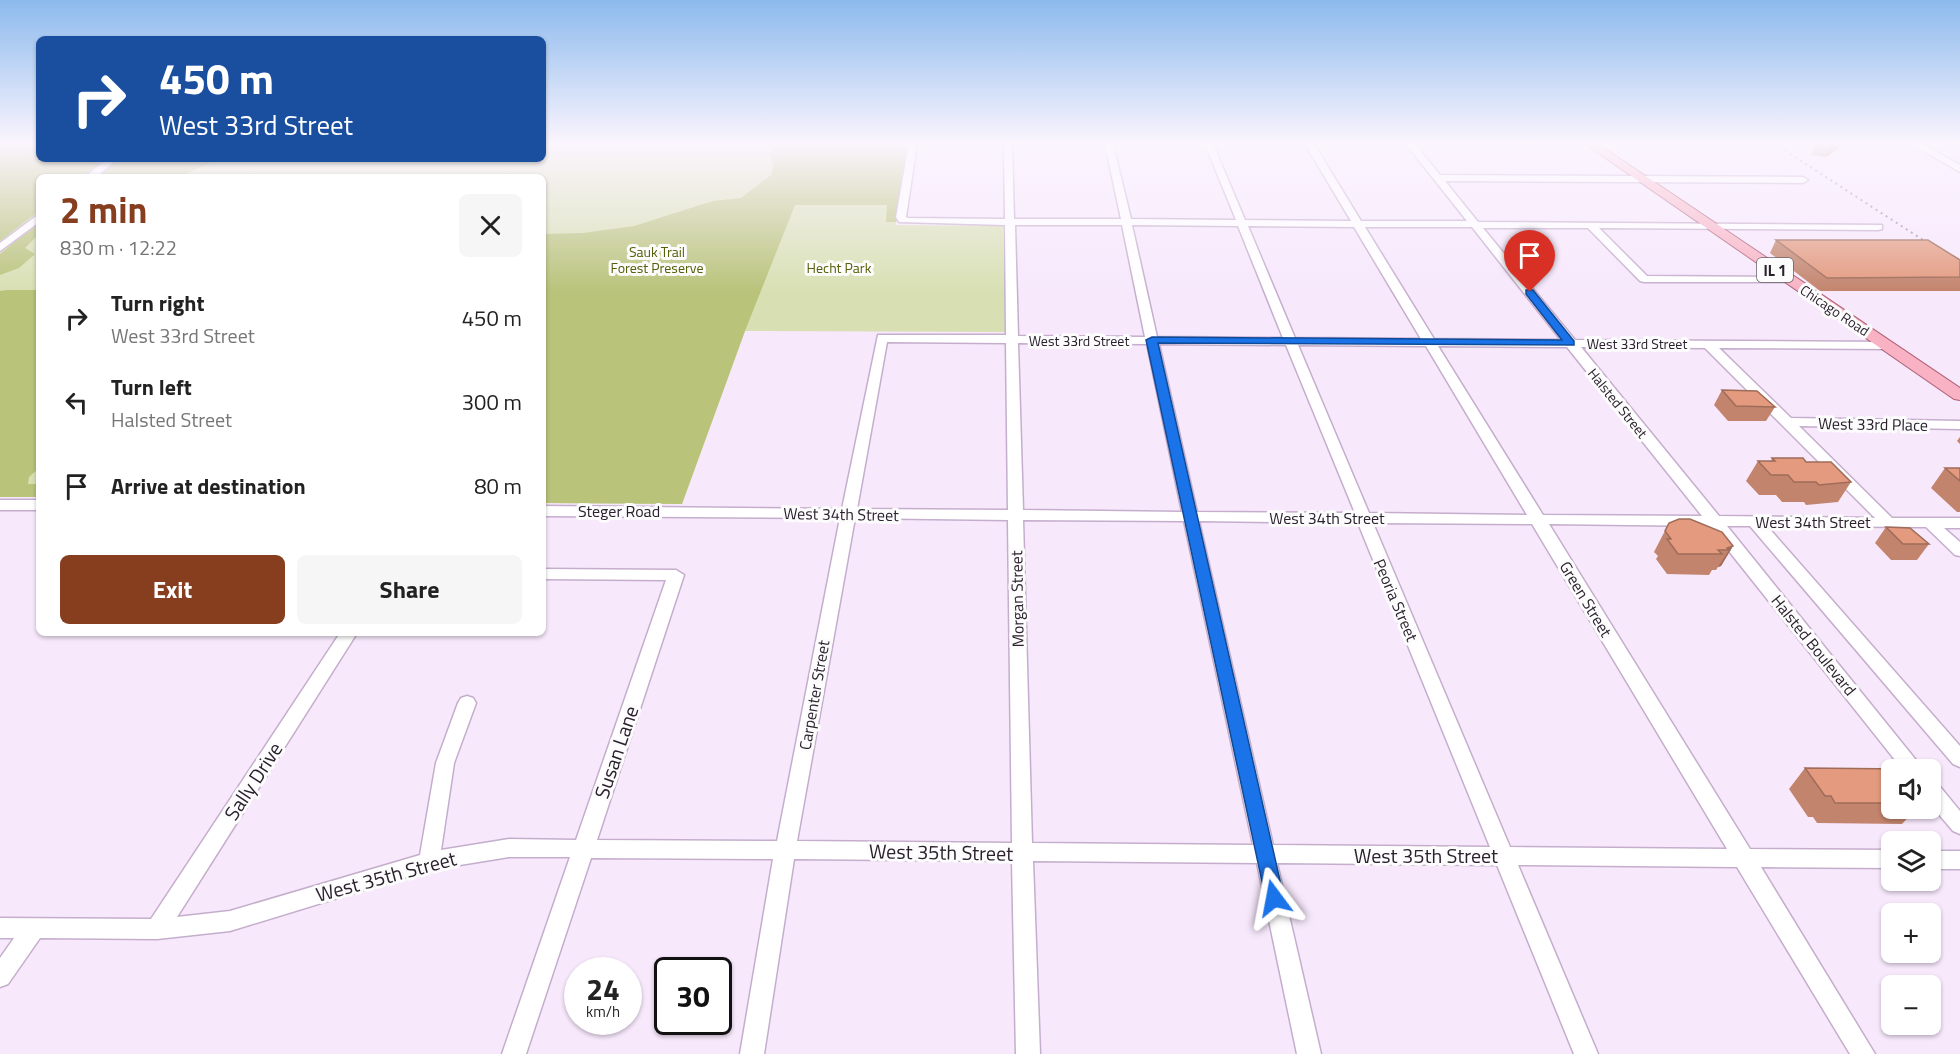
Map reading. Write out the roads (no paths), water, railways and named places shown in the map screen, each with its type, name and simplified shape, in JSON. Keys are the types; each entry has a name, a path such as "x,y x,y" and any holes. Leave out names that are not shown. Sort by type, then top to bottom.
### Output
{"main road":[{"name":"Chicago Road","path":"1662,193 1960,395"}],"street":[{"path":"906,193 902,220 1878,227"},
{"name":"Morgan Street","path":"1009,193 1028,1054"},
{"path":"1120,193 1189,517 1309,1054"},
{"name":"Peoria Street","path":"1230,193 1362,518 1586,1054"},
{"name":"Green Street","path":"1340,193 1863,1054"},
{"name":"Halsted Street","path":"1450,193 1713,521"},
{"path":"0,248 36,219"},
{"path":"1590,225 1644,279 1789,279"},
{"name":"West 33rd Street","path":"882,338 1887,346"},
{"name":"Carpenter Street","path":"752,1054 785,850 882,338"},
{"path":"1708,344 1889,523"},
{"name":"West 33rd Place","path":"1787,422 1960,425"},
{"path":"0,505 36,506"},
{"name":"Steger Road","path":"546,511 695,512"},
{"name":"West 34th Street","path":"695,512 1960,523"},
{"name":"Halsted Boulevard","path":"1713,521 1906,759"},
{"name":"Halsted Boulevard","path":"1755,522 1960,759"},
{"path":"1930,523 1960,551"},
{"name":"Susan Lane","path":"514,1054 676,575 546,574"},
{"name":"Sally Drive","path":"157,929 347,636"},
{"path":"429,861 445,763 467,703"},
{"path":"1941,802 1960,825"},
{"name":"West 35th Street","path":"0,928 157,929 230,921 429,861 509,848 1881,860"},
{"path":"1941,860 1960,860"},
{"path":"0,976 35,928"}],"railway":[{"path":"1851,193 1960,264"}],"park label":[{"name":"Sauk Trail Forest Preserve","path":"657,260"},
{"name":"Hecht Park","path":"839,267"}]}
